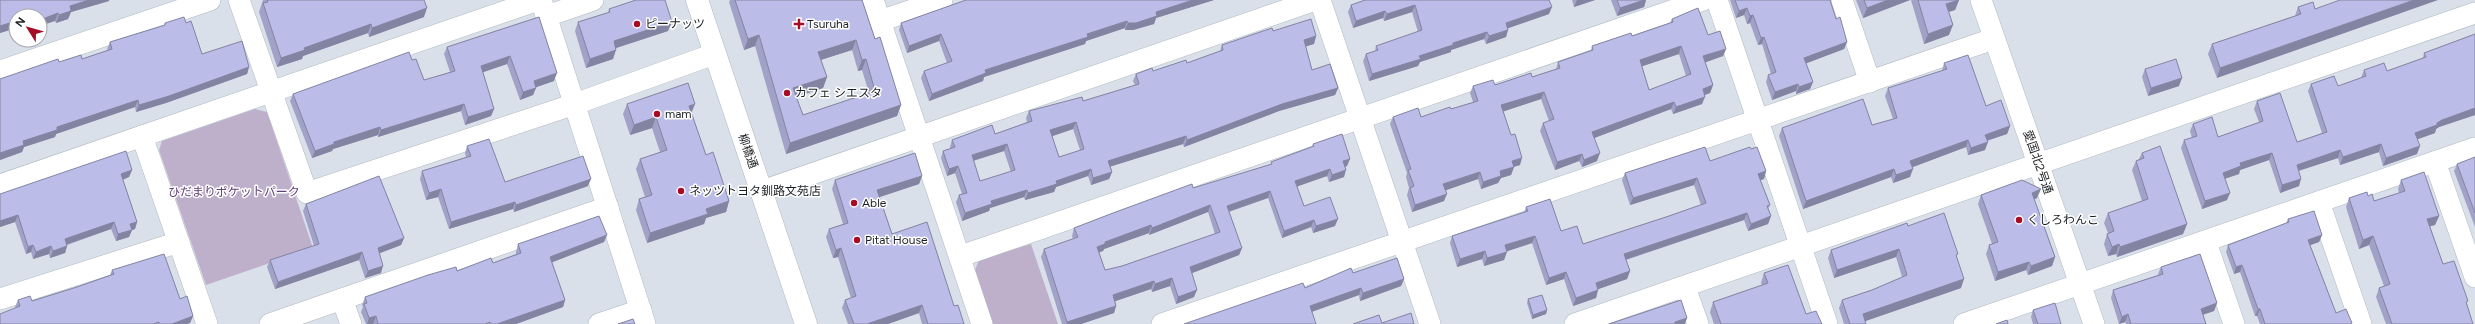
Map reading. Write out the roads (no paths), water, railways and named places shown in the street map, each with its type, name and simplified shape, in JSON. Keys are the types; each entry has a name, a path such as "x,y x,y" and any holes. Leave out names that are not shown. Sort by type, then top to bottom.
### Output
{"street":[{"path":"0,71 210,0"},
{"path":"239,0 270,92 307,193 575,104 714,54"},
{"path":"0,185 270,92 542,5 593,0"},
{"name":"柳橋通","path":"697,0 806,324"},
{"path":"873,0 919,138 961,256 982,324"},
{"path":"880,21 942,0"},
{"path":"762,191 1315,0"},
{"path":"1320,0 1359,119 1430,324"},
{"path":"961,256 1703,0"},
{"path":"1716,0 1827,324"},
{"path":"1842,0 1870,82"},
{"name":"愛国北2号通","path":"1981,0 2039,162 2094,324"},
{"path":"542,5 643,317 600,324"},
{"path":"1575,324 1685,287 2039,162 2475,13"},
{"path":"1162,324 1994,39"},
{"path":"142,136 207,324"},
{"path":"1964,324 2206,242 2475,148"},
{"path":"2435,162 2475,277"},
{"path":"2319,202 2361,324"},
{"path":"270,324 608,207"},
{"path":"0,299 178,242"},
{"path":"2206,242 2234,324"},
{"path":"1685,287 1698,324"},
{"path":"342,299 351,324"}],"place":[{"name":"ピーナッツ","path":"637,24"},
{"name":"Tsuruha","path":"799,24"},
{"name":"カフェ シエスタ","path":"787,93"},
{"name":"mam","path":"657,114"},
{"name":"ネッツトヨタ釧路文苑店","path":"681,191"},
{"name":"Able","path":"854,203"},
{"name":"くしろわんこ","path":"2019,220"},
{"name":"Pitat House","path":"857,240"}],"park label":[{"name":"ひだまりポケットパーク","path":"234,192"}]}
